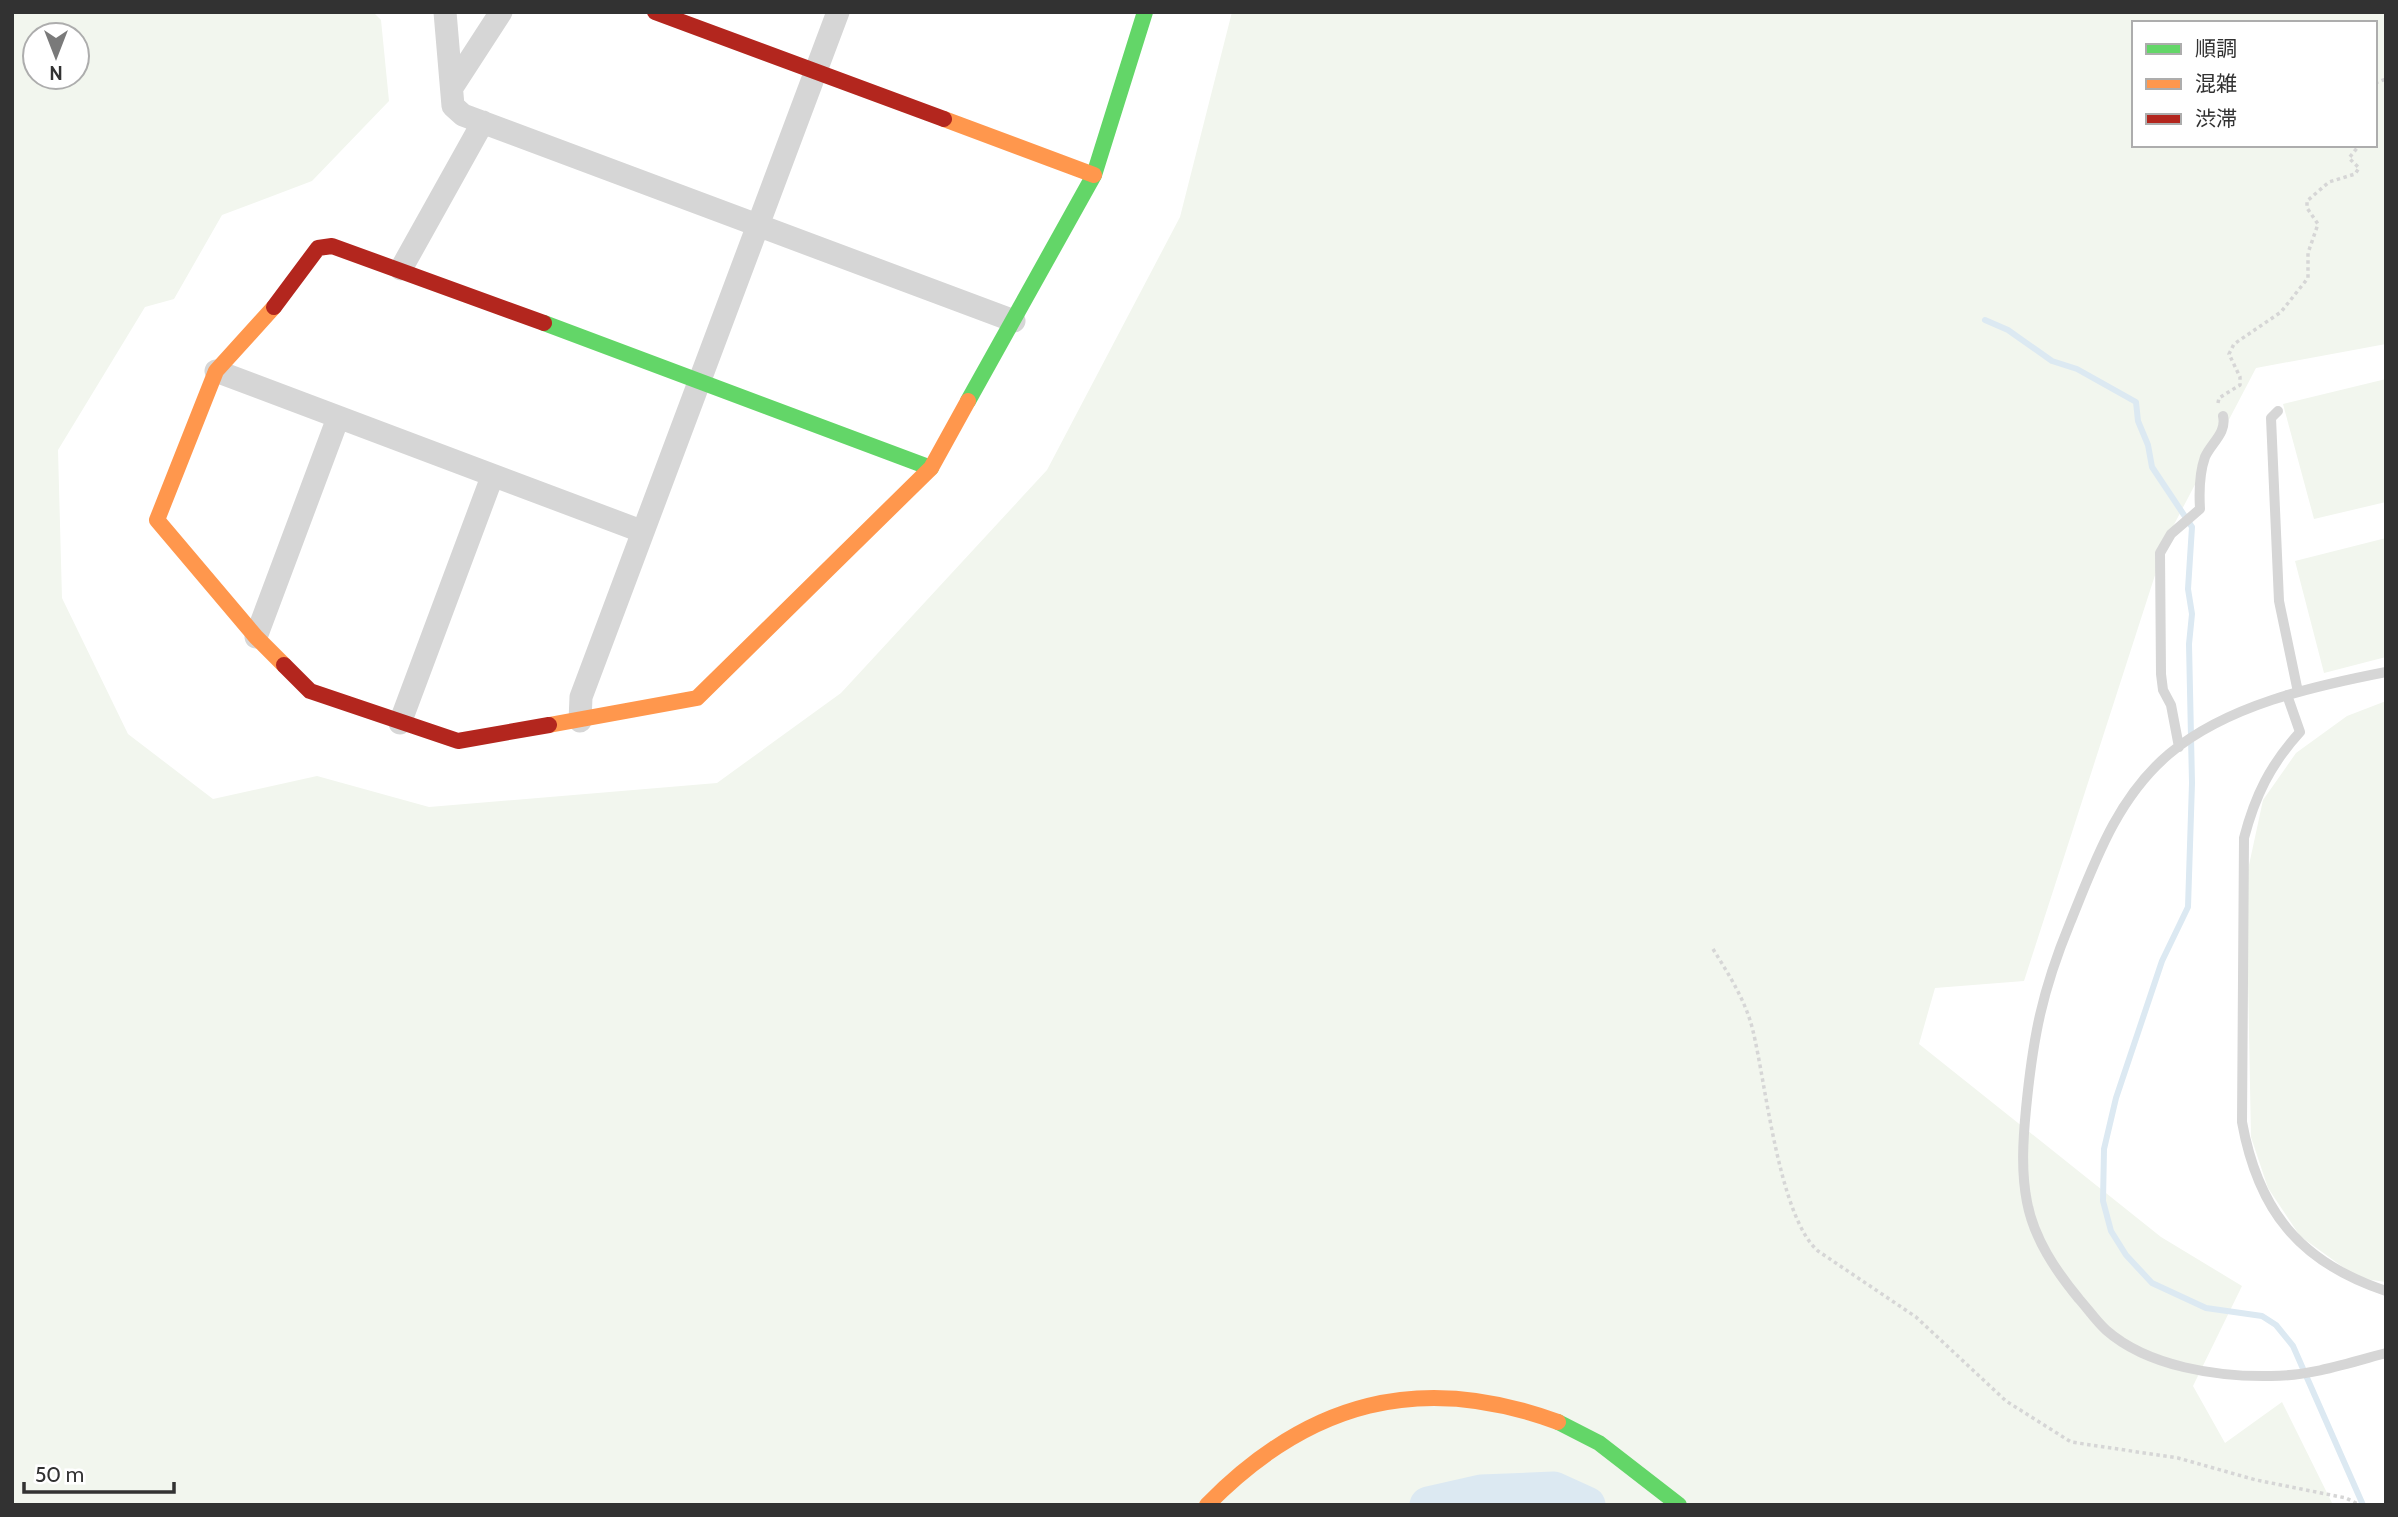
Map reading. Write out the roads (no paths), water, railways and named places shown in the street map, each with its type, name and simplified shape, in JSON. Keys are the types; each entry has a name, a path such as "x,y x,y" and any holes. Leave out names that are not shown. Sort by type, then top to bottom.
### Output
{"street":[{"path":"445,12 453,106 463,115 1014,321"},
{"path":"453,86 501,12"},
{"path":"655,12 1094,175"},
{"path":"580,721 581,696 641,531 838,12"},
{"path":"931,468 346,249 318,248 262,321 216,371 157,520 256,636 310,691 400,723 458,741 697,698 931,468 1094,175 1139,14"},
{"path":"401,269 483,122"},
{"path":"216,371 641,531"},
{"path":"256,636 338,418"},
{"path":"400,723 492,477"},
{"path":"1207,1505 1232,1475 1296,1431 1357,1407 1381,1401 1431,1397 1489,1401 1523,1409 1572,1428 1606,1449 1679,1505"}],"lane":[{"path":"2278,411 2271,418 2279,601 2300,733 2268,771 2253,802 2244,838 2242,1122 2249,1157 2260,1188 2286,1228 2303,1246 2337,1271 2386,1291"},
{"path":"2179,747 2171,705 2163,690 2161,674 2160,553 2171,534 2200,509 2199,481 2205,458 2224,426 2223,416"},
{"path":"2386,672 2268,700 2204,731 2179,747 2133,791 2103,841 2052,967 2030,1058 2022,1141 2027,1203 2040,1243 2062,1278 2106,1330 2181,1367 2205,1373 2273,1376 2319,1371 2386,1353"}],"waterway":[{"path":"1985,320 2008,330 2052,361 2077,369 2136,402 2138,421 2148,445 2152,467 2192,527 2188,589 2192,614 2189,644 2192,783 2188,907 2162,961 2116,1098 2104,1149 2103,1201 2111,1231 2126,1255 2152,1283 2206,1308 2262,1316 2276,1325 2293,1346 2363,1505"},
{"path":"1428,1505 1481,1493 1554,1490 1587,1505"}]}
